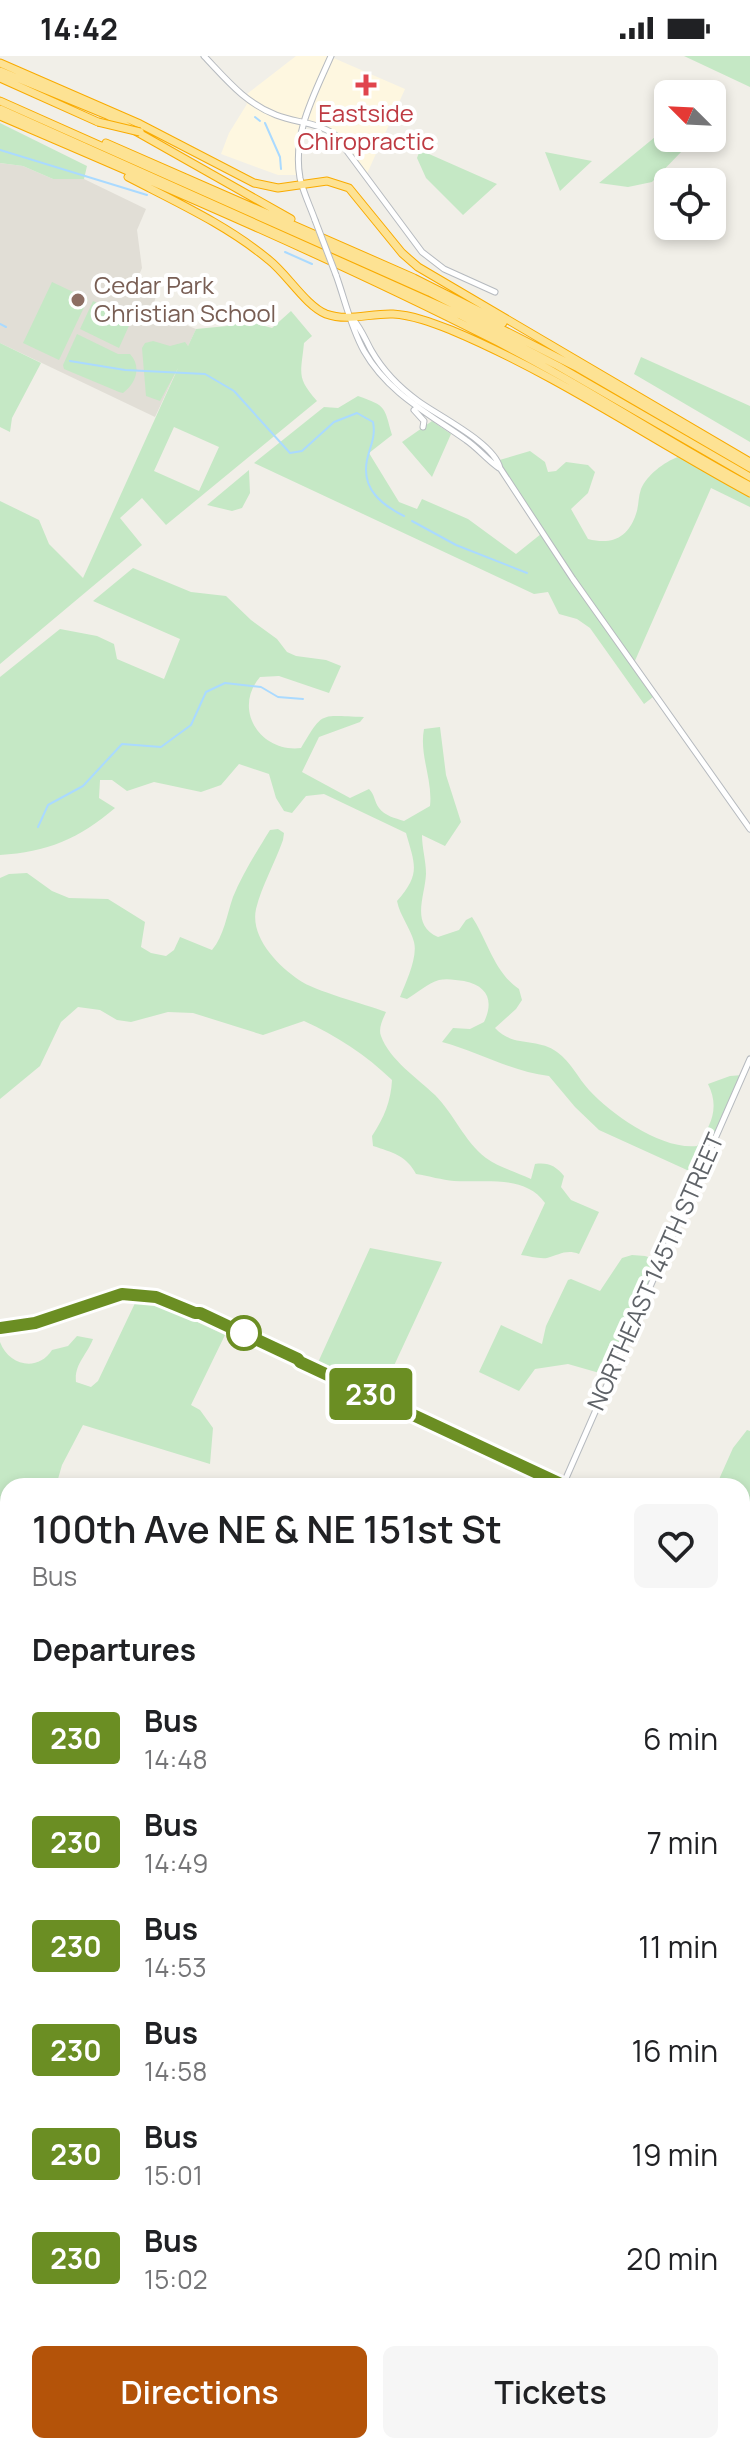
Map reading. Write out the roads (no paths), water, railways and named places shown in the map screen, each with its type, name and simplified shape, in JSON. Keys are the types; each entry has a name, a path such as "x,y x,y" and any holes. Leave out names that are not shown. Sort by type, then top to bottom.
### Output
{"highway":[{"path":"0,63 126,118 261,186 278,188 327,181 349,188 402,253 418,267 750,465"},
{"path":"0,71 107,115 350,249"},
{"path":"0,78 98,122 176,144"},
{"path":"0,99 350,249 565,354"},
{"path":"0,99 442,298 578,368 750,465"},
{"path":"0,109 424,298 591,385 750,477"},
{"path":"0,116 489,337 750,486"},
{"path":"73,147 236,236 271,261 320,311 352,318 405,315 451,330 546,376 750,493"},
{"path":"577,385 591,385"}],"main road":[{"path":"204,56 250,102 278,116 329,130 341,141 422,252 444,269 495,292"},
{"path":"331,56 302,123 298,151 302,183 352,318 353,329 371,362 424,421 423,427"},
{"path":"352,318 392,378 410,395 481,444 498,460 500,468"},
{"path":"406,400 444,419 462,437"},
{"path":"406,400 462,437 500,468 573,579 750,829"},
{"name":"NORTHEAST 145TH STREET","path":"567,1478 750,1059"},
{"path":"0,1328 35,1323 122,1294 156,1297 547,1478"}],"waterway":[{"path":"255,117 260,121"},
{"path":"265,123 280,157 281,169"},
{"path":"0,150 147,195"},
{"path":"285,252 312,264"},
{"path":"0,324 6,327"},
{"path":"70,361 125,370 205,374 234,391 290,453 302,451 334,422 357,413 373,422 374,427 366,470 370,488 388,507 404,516"},
{"path":"412,521 456,545 527,573"},
{"path":"38,827 48,805 83,786 122,744 161,747 191,725 206,692 225,683 261,687 278,697 303,699"}],"place":[{"name":"Eastside Chiropractic","path":"366,85"},
{"name":"Cedar Park Christian School","path":"78,300"}]}
